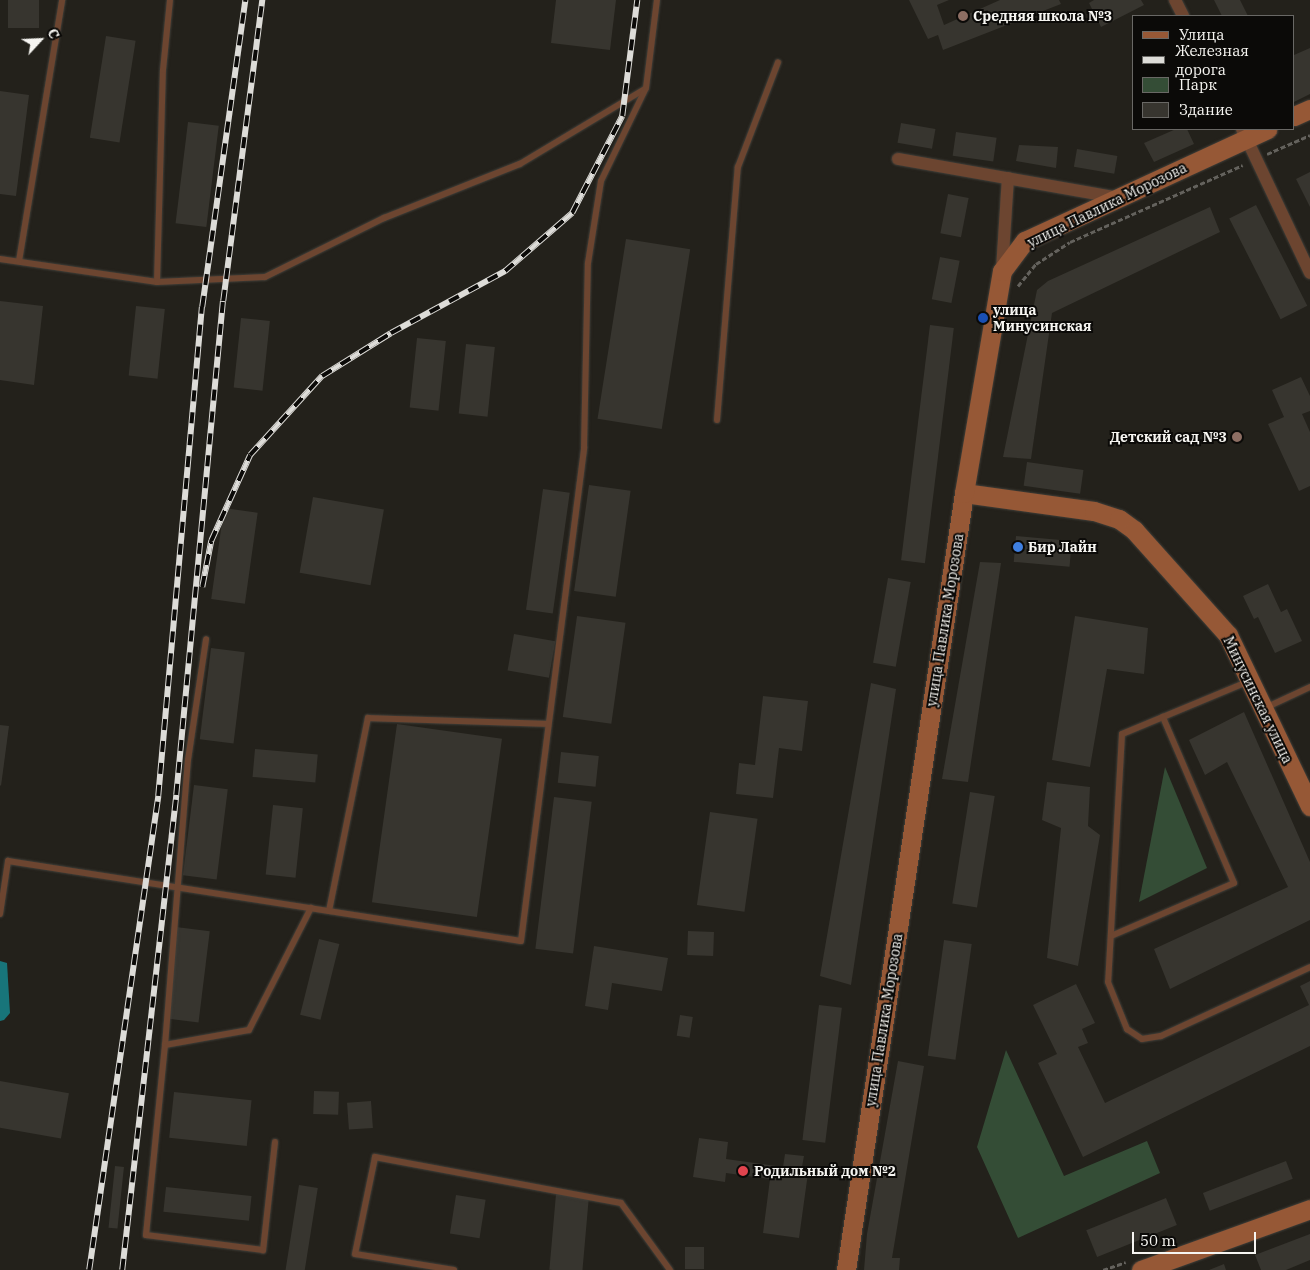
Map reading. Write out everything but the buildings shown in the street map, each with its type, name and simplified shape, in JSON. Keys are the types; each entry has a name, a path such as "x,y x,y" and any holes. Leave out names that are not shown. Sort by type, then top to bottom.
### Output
{"street":[{"path":"1175,0 1183,15"},
{"path":"1295,116 1310,108"},
{"name":"улица Павлика Морозова","path":"846,1270 964,493 1002,271 1025,241 1119,198 1245,134 1263,130"},
{"path":"1245,134 1310,273"},
{"path":"898,159 1119,198"},
{"path":"1002,271 1008,178"},
{"name":"Минусинская улица","path":"964,493 1094,511 1127,524 1144,539 1220,625 1264,709 1310,806"},
{"path":"1141,1270 1310,1209"}],"lane":[{"path":"19,261 62,0"},
{"path":"157,282 163,70 170,0"},
{"path":"0,914 8,861 520,941 584,448 588,263 601,181 646,88 657,0"},
{"path":"717,420 738,167 778,62"},
{"path":"0,259 157,282 265,277 384,218 520,164 646,88"},
{"path":"206,639 188,760 176,887 165,1045 146,1235 263,1250 275,1142"},
{"path":"1250,681 1122,734 1108,982 1127,1029 1142,1039 1161,1036 1310,967"},
{"path":"1264,709 1310,687"},
{"path":"1111,936 1234,883 1163,717"},
{"path":"329,911 368,718 548,724"},
{"path":"165,1045 249,1030 311,908"},
{"path":"454,1270 355,1254 375,1157 621,1203 670,1270"}],"path":[{"path":"1036,264 1070,242 1310,135"}],"green space":[{"path":"1165,767 1207,868 1139,902"},
{"path":"1006,1050 1064,1176 1147,1141 1160,1173 1018,1238 977,1147"}],"water":[{"path":"0,961 7,963 10,1013 4,1020 0,1021"}],"railway":[{"path":"89,1270 158,796 202,307 245,0"},
{"path":"122,1270 176,795 223,301 262,0"},
{"path":"202,587 211,541 250,455 322,376 391,333 505,271 572,213 622,116 637,0"}],"place":[{"name":"Средняя школа №3","path":"963,16"},
{"name":"улица Минусинская","path":"983,318"},
{"name":"Детский сад №3","path":"1237,437"},
{"name":"Бир Лайн","path":"1018,547"},
{"name":"Родильный дом №2","path":"743,1171"}]}
